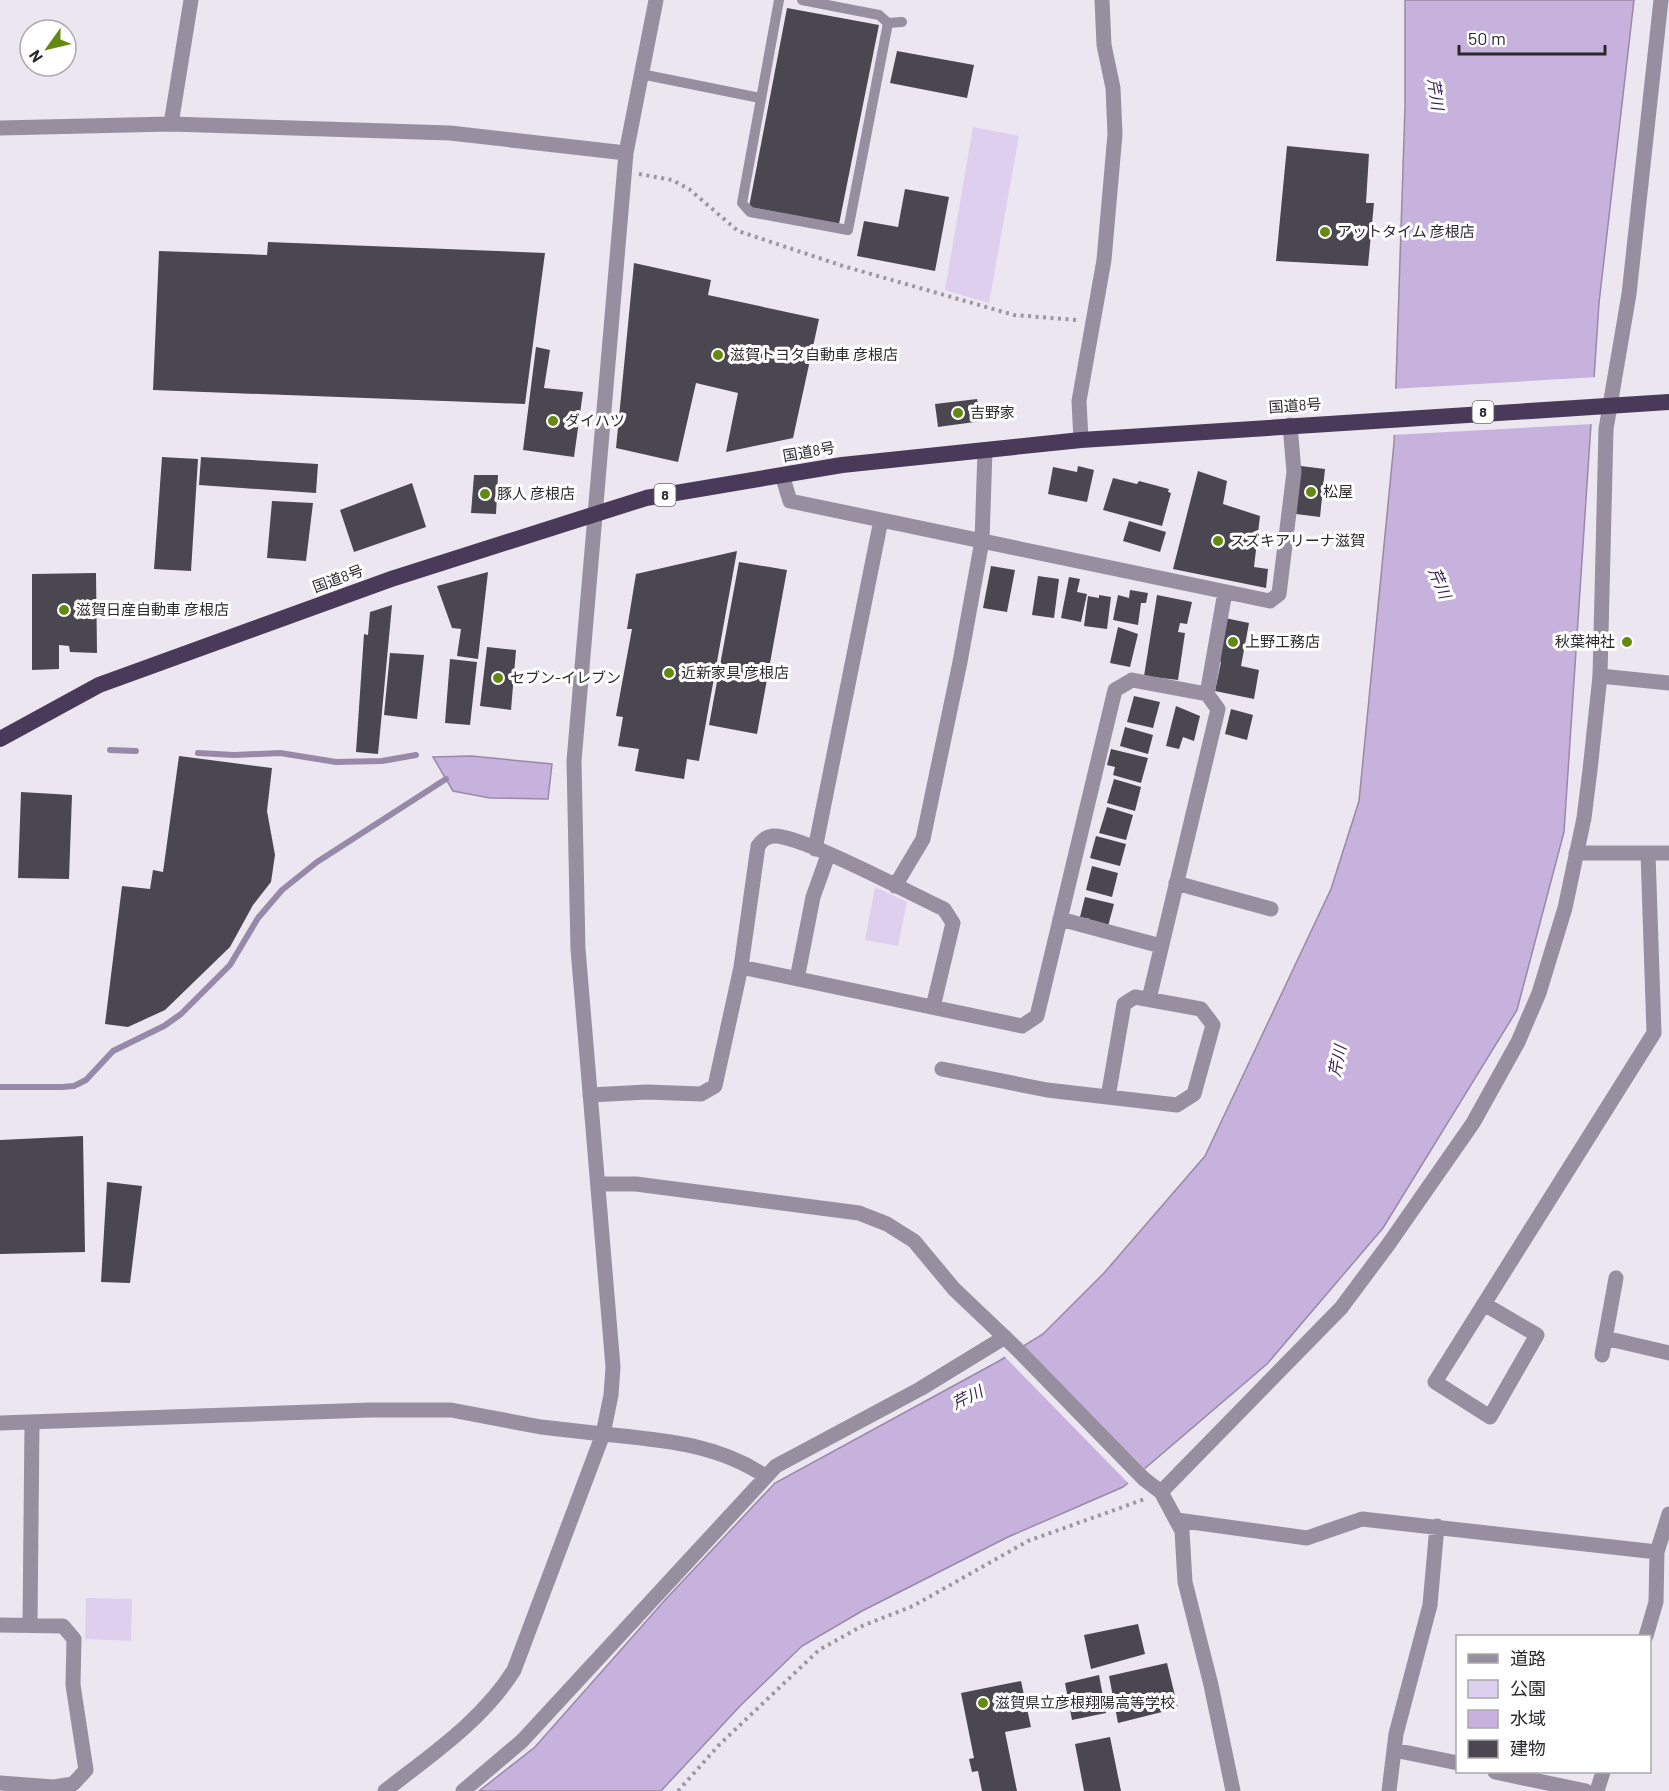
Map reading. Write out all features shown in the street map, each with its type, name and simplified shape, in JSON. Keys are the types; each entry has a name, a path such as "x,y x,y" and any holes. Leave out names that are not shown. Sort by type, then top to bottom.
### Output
{"highway":[{"name":"国道8号","path":"0,739 99,685 394,578 646,498 842,465 1081,440 1370,419 1669,402"}],"street":[{"path":"171,124 191,0"},
{"path":"385,1791 479,1715 504,1686 514,1670 603,1434 611,1395 613,1367 578,949 574,770 626,153 656,0"},
{"path":"1081,440 1079,401 1104,260 1115,134 1113,88 1104,45 1102,0"},
{"path":"1161,1492 1341,1308 1473,1123 1518,1042 1539,993 1565,908 1590,770 1599,676 1606,429 1603,405 1629,294 1661,0"},
{"path":"0,128 171,124 450,133 626,153"},
{"path":"782,475 790,501 1270,601 1279,594 1294,472 1290,425"},
{"path":"895,886 923,839 982,541 985,450"},
{"path":"797,979 822,852 880,520"},
{"path":"1207,694 1225,592"},
{"path":"1599,676 1669,683"},
{"path":"741,967 1022,1026 1037,1016 1115,690 1132,680 1207,694 1218,709 1149,999"},
{"path":"590,1095 647,1092 701,1094 715,1086 741,967 754,888 752,875 758,846 762,840 775,836 822,852 944,909 953,923 933,1007"},
{"path":"1576,853 1669,854"},
{"path":"1484,1304 1537,1335 1490,1418 1435,1382 1654,1033 1648,853"},
{"path":"1176,883 1271,909"},
{"path":"1060,919 1161,946"},
{"path":"942,1069 1047,1090 1177,1105 1194,1094 1213,1025 1202,1009 1135,997 1124,1004 1108,1096"},
{"path":"598,1185 636,1184 859,1213 887,1224 914,1241 954,1289 1011,1343 1144,1479 1161,1492 1178,1520 1184,1545 1185,1582 1211,1685 1233,1791"},
{"path":"1602,1355 1616,1278"},
{"path":"1605,1338 1669,1353"},
{"path":"463,1791 522,1741 765,1476 801,1451 1011,1343"},
{"path":"0,1423 186,1415 451,1410 541,1427 696,1445 745,1462 765,1476"},
{"path":"30,1624 37,1508 32,1423"},
{"path":"1647,1635 1663,1605 1657,1552 1669,1514"},
{"path":"1178,1520 1307,1538 1362,1519 1657,1552"},
{"path":"1389,1791 1396,1734 1430,1605 1437,1526"},
{"path":"0,1625 63,1626 74,1639 73,1684 86,1770 73,1784 54,1787 0,1783"},
{"path":"1394,1750 1456,1763"},
{"path":"1500,1773 1586,1791"},
{"path":"1597,1791 1604,1773"}],"lane":[{"path":"779,0 742,203 750,212 848,230 888,23"},
{"path":"802,0 879,15 888,23 902,22"},
{"path":"641,74 760,98"}],"path":[{"path":"635,173 672,180 689,189 738,231 843,266 1014,315 1072,320 1093,317"},
{"path":"678,1791 719,1745 819,1650 862,1626 913,1606 1028,1541 1161,1492"}],"green space":[{"path":"973,127 1019,136 989,303 945,290"},
{"path":"875,887 907,902 898,946 865,940"},
{"path":"86,1598 132,1599 131,1641 85,1639"}],"water":[{"name":"芹川","path":"1405,0 1634,0 1599,303 1564,832 1517,1010 1383,1228 1267,1364 1123,1487 1008,1537 862,1611 802,1646 740,1706 661,1791 479,1791 535,1747 665,1600 775,1483 999,1361 1043,1334 1104,1273 1205,1156 1331,889 1359,801 1394,443 1405,107"},
{"path":"471,756 552,764 548,799 490,798 453,791 433,757"}],"pier":[{"path":"1597,377 1594,424 1391,435 1392,389"},
{"path":"1022,1344 1147,1471 1130,1485 1004,1356"}],"building":[{"path":"787,8 879,25 839,224 749,207"},
{"path":"897,51 974,65 967,98 890,83"},
{"name":"アットタイム 彦根店","path":"1287,146 1369,154 1366,203 1374,203 1368,266 1276,261"},
{"path":"905,189 949,197 935,271 857,256 864,221 898,227"},
{"path":"268,242 545,253 525,404 153,390 159,251 267,255"},
{"name":"滋賀トヨタ自動車 彦根店","path":"634,263 711,280 708,295 819,319 793,438 726,452 738,393 696,383 678,462 616,448"},
{"name":"ダイハツ","path":"536,347 550,350 544,388 583,392 574,457 523,450"},
{"name":"吉野家","path":"977,399 982,421 938,427 935,404"},
{"path":"162,457 198,459 191,571 154,569"},
{"path":"201,457 318,464 316,493 199,485"},
{"path":"1078,466 1094,470 1087,502 1048,494 1053,467 1077,472"},
{"name":"松屋","path":"1301,466 1325,469 1320,517 1296,514"},
{"name":"スズキアリーナ滋賀","path":"1198,471 1227,481 1223,504 1260,516 1254,567 1268,569 1266,588 1173,569"},
{"name":"豚人 彦根店","path":"474,475 498,475 496,514 471,513"},
{"path":"1113,478 1137,484 1139,481 1169,489 1168,492 1171,493 1162,526 1103,510"},
{"path":"412,483 426,527 354,552 340,510"},
{"path":"272,501 313,503 306,561 267,558"},
{"path":"1129,521 1166,532 1160,552 1123,541"},
{"name":"近新家具 彦根店","path":"737,551 699,761 687,759 684,779 635,771 639,749 618,746 623,717 616,716 632,629 627,629 636,574"},
{"path":"739,562 787,570 757,734 709,725"},
{"path":"991,566 1015,570 1007,612 983,608"},
{"path":"488,572 478,659 457,656 461,629 452,628 437,586"},
{"name":"滋賀日産自動車 彦根店","path":"96,573 97,653 70,652 69,646 59,645 59,669 32,670 32,574"},
{"path":"1038,576 1059,579 1054,618 1032,615"},
{"path":"1069,577 1080,579 1077,592 1087,594 1081,622 1061,618"},
{"path":"1130,590 1148,593 1146,603 1141,603 1138,625 1113,620 1118,595 1129,598"},
{"path":"1099,595 1111,597 1107,629 1084,626 1088,596 1099,598"},
{"path":"1157,595 1192,602 1187,624 1180,623 1178,632 1185,633 1178,680 1144,676"},
{"path":"392,605 378,754 356,752 364,634 368,635 370,612"},
{"path":"1225,618 1249,623 1241,666 1259,670 1254,699 1215,691 1221,662 1217,661"},
{"path":"1118,627 1138,634 1130,667 1110,663"},
{"name":"セブン-イレブン","path":"487,647 516,650 511,710 480,706"},
{"path":"390,653 424,655 417,719 384,715"},
{"path":"450,659 477,662 470,725 445,723"},
{"path":"1134,696 1160,702 1153,728 1127,722"},
{"path":"1176,706 1200,716 1194,741 1183,737 1179,749 1166,746"},
{"path":"1231,709 1253,715 1247,740 1225,734"},
{"path":"1125,727 1153,735 1148,754 1120,746"},
{"path":"1111,749 1148,758 1141,783 1113,775 1115,767 1107,765"},
{"path":"179,756 272,768 267,811 275,855 271,882 253,905 230,947 165,1010 128,1027 105,1024 122,886 150,889 153,870 163,872"},
{"path":"1114,779 1141,787 1135,811 1107,803"},
{"path":"21,792 72,795 69,879 18,878"},
{"path":"1107,807 1133,815 1126,840 1099,833"},
{"path":"1096,836 1126,844 1120,866 1090,858"},
{"path":"1092,866 1118,873 1112,897 1086,890"},
{"path":"1085,897 1114,904 1107,930 1088,925 1090,919 1080,917"},
{"path":"83,1136 85,1252 0,1254 0,1140"},
{"path":"107,1182 142,1186 130,1283 101,1282"},
{"path":"1138,1624 1145,1654 1091,1669 1084,1635"},
{"path":"1167,1663 1178,1708 1118,1723 1109,1676"},
{"path":"1099,1675 1106,1713 1072,1720 1065,1683"},
{"path":"1021,1681 1031,1727 1005,1732 1017,1791 982,1791 978,1771 972,1772 969,1759 974,1758 961,1693"},
{"path":"1110,1737 1121,1791 1084,1791 1075,1744"}],"waterway":[{"path":"110,750 136,751"},
{"path":"198,753 234,755 280,753 336,762 382,761 416,755"},
{"path":"0,1087 62,1087 74,1086 86,1080 113,1051 164,1026 181,1014 230,965 258,918 282,890 317,862 446,779"}],"place":[{"name":"アットタイム 彦根店","path":"1325,232"},
{"name":"滋賀トヨタ自動車 彦根店","path":"718,355"},
{"name":"吉野家","path":"958,413"},
{"name":"ダイハツ","path":"553,421"},
{"name":"松屋","path":"1311,492"},
{"name":"豚人 彦根店","path":"485,494"},
{"name":"スズキアリーナ滋賀","path":"1218,541"},
{"name":"滋賀日産自動車 彦根店","path":"64,610"},
{"name":"上野工務店","path":"1233,642"},
{"name":"秋葉神社","path":"1627,642"},
{"name":"近新家具 彦根店","path":"669,673"},
{"name":"セブン-イレブン","path":"498,678"},
{"name":"滋賀県立彦根翔陽高等学校","path":"983,1703"}]}
